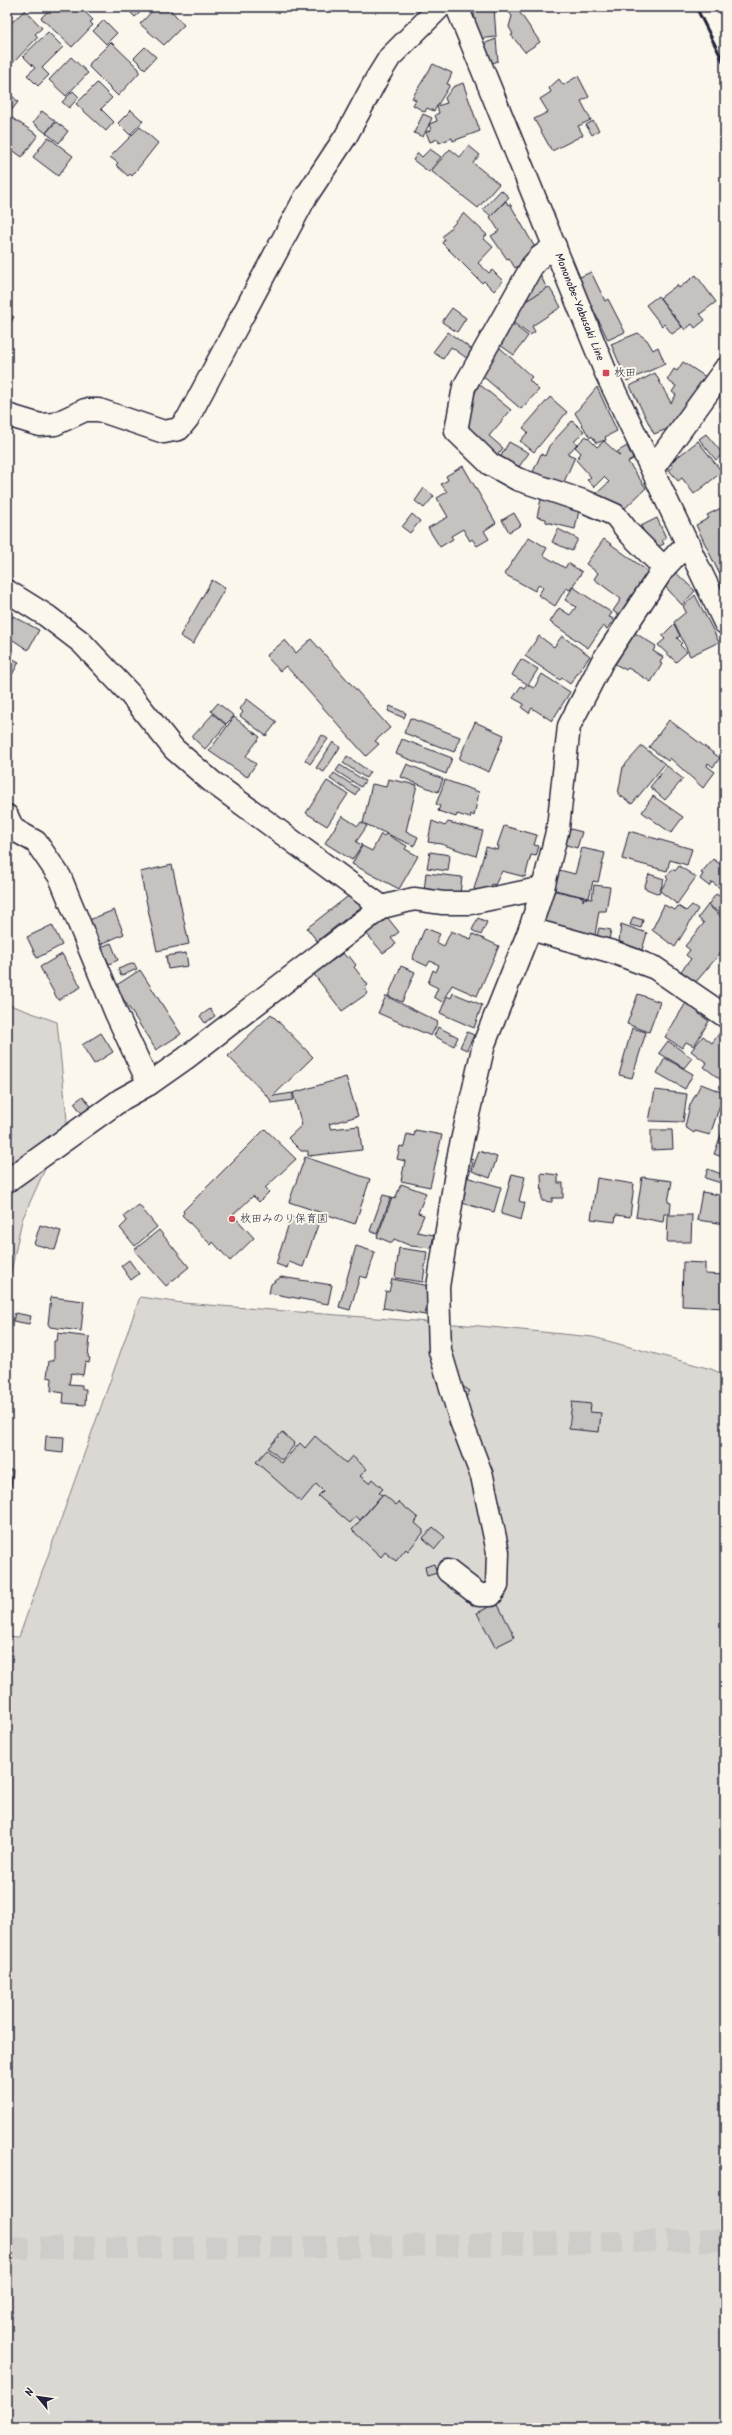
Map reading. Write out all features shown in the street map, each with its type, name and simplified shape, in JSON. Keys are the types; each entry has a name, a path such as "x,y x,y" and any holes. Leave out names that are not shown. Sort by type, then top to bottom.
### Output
{"street":[{"path":"7,415 40,425 55,424 85,410 98,410 164,432 179,429 188,418 305,198 346,136 376,78 390,57 440,7"},
{"name":"Mononobe-Yabusaki Line","path":"457,7 606,372 690,546 725,623"},
{"path":"555,246 540,256 532,266 464,387 456,431 490,464 517,479 586,502 615,515 629,533 664,568"},
{"path":"653,468 725,369"},
{"path":"448,1571 479,1595 491,1595 497,1586 498,1552 482,1476 461,1421 440,1351 438,1286 458,1154 484,1044 530,928 543,888 558,828 569,726 602,662 664,568 679,552 690,546"},
{"path":"7,591 47,616 81,642 130,694 174,749 211,781 382,907"},
{"path":"9,826 36,842 60,877 116,1014 149,1084"},
{"path":"7,1181 122,1098 149,1084 382,907 414,899 443,903 470,903 543,888"},
{"path":"530,928 613,952 655,968 725,1016"}],"shaded area":[{"path":"7,1004 57,1022 67,1120 22,1220 7,1291"},
{"path":"140,1297 182,1303 480,1326 593,1337 711,1369 725,1375 725,2428 7,2428 7,1636 19,1637"}],"building":[{"path":"45,7 74,7 79,12 82,9 93,20 90,22 93,25 72,47 41,18 49,10"},
{"path":"125,7 146,7 135,17"},
{"path":"156,7 168,7 184,25 164,45 140,24"},
{"path":"494,7 496,37 478,39 473,8"},
{"path":"516,7 540,42 525,52 511,35 513,34 509,27 512,16 508,11"},
{"path":"25,10 42,28 35,34 38,37 11,65 7,60 7,27"},
{"path":"104,20 117,33 106,44 93,31"},
{"path":"48,32 63,47 42,68 49,75 38,86 27,75 35,68 23,56"},
{"path":"496,39 498,61 490,64 483,44"},
{"path":"111,42 139,69 139,73 118,96 89,67 90,63"},
{"path":"145,47 156,57 145,69 134,58"},
{"path":"71,57 88,73 66,96 49,80"},
{"path":"433,64 452,73 447,84 450,85 434,111 427,108 425,112 413,105 416,100 412,98"},
{"path":"578,76 589,97 581,101 591,120 578,126 583,135 552,151 534,119 548,112 540,99 551,92 549,88 559,79 563,85"},
{"path":"97,83 112,98 101,109 114,122 106,131 76,104"},
{"path":"463,83 480,131 453,141 452,138 439,143 438,139 430,142 426,132 431,130 429,124 437,121 435,115 439,113 437,106 447,103 445,98 453,87"},
{"path":"7,90 18,102 7,116"},
{"path":"73,91 79,97 69,108 62,102"},
{"path":"131,110 143,121 130,135 118,123"},
{"path":"42,111 55,121 46,133 33,123"},
{"path":"423,114 432,118 423,137 414,133"},
{"path":"9,116 38,135 22,157 7,146 7,120"},
{"path":"593,121 599,130 592,135 586,125"},
{"path":"56,122 68,131 59,143 46,133"},
{"path":"140,127 158,143 132,176 130,174 128,176 116,165 118,163 110,157"},
{"path":"48,137 73,156 58,176 33,157"},
{"path":"469,146 480,155 473,163 499,184 478,208 431,171 450,149 460,157"},
{"path":"430,149 441,157 429,172 413,160 418,153 422,157"},
{"path":"501,190 509,197 491,216 483,209"},
{"path":"506,201 508,205 510,204 537,251 521,271 518,266 515,268 509,258 507,259 491,236 499,231 490,217"},
{"path":"464,213 487,235 483,238 493,247 478,263 489,273 492,270 503,281 494,291 484,281 482,283 442,243 445,239 442,237"},
{"path":"539,272 547,289 529,300 524,293"},
{"path":"591,272 605,301 608,299 625,332 608,340 578,278"},
{"path":"696,275 716,302 700,314 705,320 695,328 692,324 685,330 660,298 677,285 679,288"},
{"path":"549,287 561,307 532,326 535,332 530,335 508,319 516,307"},
{"path":"658,296 682,327 672,334 664,324 662,326 646,305"},
{"path":"452,308 466,318 457,332 442,322"},
{"path":"7,313 14,317 7,329"},
{"path":"511,323 528,336 514,355 496,342"},
{"path":"448,332 474,351 468,359 451,347 443,359 433,352"},
{"path":"638,333 647,340 653,350 658,347 665,364 627,381 611,344"},
{"path":"499,347 532,377 529,380 539,390 521,409 480,374"},
{"path":"683,362 706,377 680,420 669,425 670,428 654,434 630,386 655,373 671,403 676,395 672,392 676,386 667,380 674,369 677,371"},
{"path":"479,384 511,410 489,436 503,448 495,458 464,425 467,411"},
{"path":"597,387 617,431 605,437 606,440 596,443 592,436 590,438 575,413"},
{"path":"550,397 567,412 534,452 520,441 528,432 523,428"},
{"path":"572,421 584,431 574,442 577,444 568,454 575,457 563,484 532,474 541,454 545,456 549,446"},
{"path":"706,434 723,454 716,460 699,439"},
{"path":"586,436 597,447 604,441 620,456 617,452 627,446 633,459 628,462 646,488 620,513 606,498 602,502 595,495 609,482 604,477 594,487 587,480 591,477 576,460 581,453 575,447"},
{"path":"698,441 722,472 694,494 682,478 678,481 669,470 673,467 670,463"},
{"path":"509,442 529,453 515,472 498,461"},
{"path":"463,466 496,523 484,531 489,539 477,546 472,539 470,541 463,529 451,536 453,539 440,547 428,528 448,517 437,498 447,492 441,484 448,480 446,476"},
{"path":"424,488 434,496 424,508 415,501"},
{"path":"544,498 580,506 575,529 546,522 546,519 537,517 541,499 544,500"},
{"path":"725,506 725,570 719,573 696,525 709,518 707,515"},
{"path":"514,513 521,525 509,532 502,520"},
{"path":"412,514 420,521 410,533 402,527"},
{"path":"657,518 666,538 662,540 664,544 655,548 650,544 641,526"},
{"path":"558,529 578,539 572,551 552,542"},
{"path":"529,537 547,548 543,555 565,568 568,563 582,572 570,590 566,588 555,606 538,595 543,588 539,584 535,591 504,574"},
{"path":"604,539 650,573 620,616 613,611 621,599 594,579 598,573 586,564"},
{"path":"672,569 695,591 682,605 662,583"},
{"path":"212,580 225,588 193,644 180,636"},
{"path":"573,587 612,613 609,617 614,619 607,629 603,626 588,648 550,622 559,608 570,615 576,607 565,600"},
{"path":"695,595 719,642 690,656 674,622 686,612 683,606"},
{"path":"13,616 39,630 28,650 7,636 7,627"},
{"path":"674,624 680,636 677,638 682,643 680,645 687,652 676,662 658,645 665,639 662,636"},
{"path":"635,633 656,646 653,651 663,657 660,663 662,664 651,682 628,668 626,670 615,664"},
{"path":"539,636 554,647 562,636 590,656 570,684 562,678 560,680 525,656"},
{"path":"311,639 390,728 375,741 379,744 366,756 286,666 280,671 266,656 285,640 296,653"},
{"path":"7,656 19,662 7,684"},
{"path":"521,659 538,669 528,685 534,688 542,674 570,692 552,721 532,708 529,713 522,708 524,704 513,698 521,686 524,688 527,684 512,675"},
{"path":"247,699 277,722 266,736 240,716 243,712 240,709"},
{"path":"218,703 234,716 226,724 211,711"},
{"path":"390,706 406,713 404,718 388,711"},
{"path":"213,714 226,725 205,749 192,737"},
{"path":"234,717 260,737 246,756 256,764 247,777 209,751"},
{"path":"410,718 460,737 454,752 404,733"},
{"path":"669,720 720,758 713,767 708,763 707,766 715,772 703,788 670,758 668,761 649,747"},
{"path":"475,722 504,735 489,772 459,759"},
{"path":"322,735 328,739 310,764 305,760"},
{"path":"402,739 452,758 446,774 396,754"},
{"path":"333,742 340,747 324,772 316,768"},
{"path":"642,746 665,764 632,804 618,794 623,767"},
{"path":"347,756 370,772 366,778 343,763"},
{"path":"407,764 443,779 438,792 401,777"},
{"path":"340,765 365,781 361,787 336,771"},
{"path":"667,766 683,779 665,800 650,787"},
{"path":"334,773 359,789 355,795 330,779"},
{"path":"388,779 417,785 406,831 418,837 414,846 363,823 372,784 386,787"},
{"path":"445,780 479,792 474,816 471,814 470,818 457,814 456,817 438,811 440,806 436,804"},
{"path":"327,781 348,794 327,826 306,813"},
{"path":"653,796 683,817 671,833 642,812"},
{"path":"342,816 358,826 361,822 367,826 356,842 362,845 352,860 325,843"},
{"path":"432,821 445,826 448,822 483,831 476,856 441,844 428,842"},
{"path":"504,826 537,835 534,845 539,846 536,856 531,855 525,877 502,871 495,885 492,884 489,893 474,889 486,847 498,850 499,846 497,846"},
{"path":"567,828 582,832 577,848 563,844"},
{"path":"629,831 692,849 687,865 670,860 667,871 622,859"},
{"path":"381,834 384,836 386,834 407,846 405,849 418,856 399,889 352,864 362,846 372,851"},
{"path":"582,848 605,853 598,882 593,881 589,898 551,889 555,869 575,874"},
{"path":"430,852 450,855 448,871 427,868"},
{"path":"713,859 725,868 725,892 712,882 709,886 700,879 703,874 701,873"},
{"path":"172,865 189,944 157,951 140,872"},
{"path":"679,866 696,877 677,904 660,891 668,879 666,877 672,869 675,871"},
{"path":"426,873 462,877 460,894 424,892"},
{"path":"649,874 664,879 659,894 644,888"},
{"path":"594,885 610,887 606,911 599,911 595,935 546,928 542,925 551,890 583,897 583,901 584,898 592,899"},
{"path":"351,894 361,907 317,941 307,928"},
{"path":"716,894 725,899 723,915 708,905"},
{"path":"664,905 675,910 678,906 686,911 692,905 698,909 675,947 652,930"},
{"path":"708,905 725,920 725,952 723,950 695,983 681,971 691,959 686,955 690,950 685,946 704,923 698,918"},
{"path":"114,910 124,934 99,945 89,920"},
{"path":"387,917 399,932 391,938 396,944 383,953 366,933"},
{"path":"633,917 643,920 641,928 630,925"},
{"path":"478,918 487,922 481,935 472,930"},
{"path":"621,924 647,933 642,950 619,942"},
{"path":"52,925 62,945 37,958 27,937"},
{"path":"425,928 440,934 436,942 444,946 451,931 471,939 473,934 499,946 477,996 452,985 442,1002 434,997 438,988 428,983 433,970 436,972 439,965 430,961 427,966 412,959"},
{"path":"599,928 611,930 608,944 596,941"},
{"path":"111,943 118,960 109,964 101,947"},
{"path":"186,953 188,966 168,969 166,956"},
{"path":"343,953 347,958 349,956 356,965 354,967 368,985 364,988 368,993 342,1011 312,972 330,958 332,961"},
{"path":"62,954 81,987 58,1000 40,967"},
{"path":"134,963 137,969 121,976 118,969"},
{"path":"401,966 415,972 402,1002 388,996"},
{"path":"140,970 181,1034 156,1050 115,986"},
{"path":"453,993 482,1005 474,1028 440,1013 447,996 451,998"},
{"path":"638,994 660,1002 649,1032 627,1024"},
{"path":"386,996 438,1022 431,1036 378,1013"},
{"path":"689,998 697,1003 694,1008 700,1012 699,1014 709,1021 694,1046 686,1042 682,1048 665,1037"},
{"path":"210,1009 215,1016 205,1023 200,1016"},
{"path":"271,1014 313,1057 273,1096 293,1093 293,1100 271,1103 270,1099 228,1056"},
{"path":"438,1027 458,1037 454,1046 434,1036"},
{"path":"632,1028 646,1032 632,1078 619,1075"},
{"path":"721,1031 725,1034 725,1083 704,1067 707,1063 691,1051 703,1036 712,1043"},
{"path":"467,1032 474,1035 467,1050 460,1047"},
{"path":"101,1033 113,1052 94,1064 82,1045"},
{"path":"668,1041 692,1058 684,1068 659,1053"},
{"path":"665,1058 693,1074 685,1089 657,1073"},
{"path":"346,1077 358,1116 329,1124 331,1129 359,1126 362,1150 308,1156 308,1151 301,1151 288,1138 302,1125 293,1093"},
{"path":"701,1084 724,1093 710,1135 695,1131 694,1133 685,1127 690,1105"},
{"path":"655,1090 687,1094 683,1122 649,1121"},
{"path":"83,1096 93,1109 84,1116 74,1103"},
{"path":"725,1124 725,1158 714,1154"},
{"path":"265,1129 296,1159 265,1188 269,1192 259,1202 253,1196 233,1215 254,1238 230,1261 213,1242 211,1245 182,1215 184,1213 183,1211"},
{"path":"415,1130 442,1135 430,1187 401,1181 405,1161 397,1159 400,1146 404,1147 407,1134 414,1136"},
{"path":"651,1130 672,1130 673,1149 651,1150"},
{"path":"479,1151 497,1157 490,1178 472,1171"},
{"path":"459,1155 474,1160 468,1178 456,1173"},
{"path":"305,1157 370,1179 355,1224 289,1202"},
{"path":"708,1169 724,1175 721,1183 705,1178"},
{"path":"541,1173 558,1175 558,1183 563,1183 563,1198 552,1198 552,1202 542,1201"},
{"path":"512,1174 525,1177 519,1201 525,1203 521,1220 501,1214"},
{"path":"459,1175 501,1187 494,1212 455,1201"},
{"path":"642,1177 672,1181 668,1202 671,1203 670,1214 664,1214 663,1222 636,1217"},
{"path":"597,1178 634,1184 630,1217 616,1215 615,1222 591,1219"},
{"path":"401,1184 426,1193 418,1213 424,1215 417,1232 434,1235 431,1248 411,1246 394,1239 392,1243 377,1237 392,1198 395,1199"},
{"path":"702,1192 725,1196 725,1224 697,1220"},
{"path":"383,1195 391,1197 377,1234 370,1231"},
{"path":"139,1205 157,1227 135,1246 120,1228 127,1221 124,1216"},
{"path":"668,1215 692,1215 691,1242 667,1242"},
{"path":"303,1216 319,1222 303,1267 289,1262 287,1268 276,1264 291,1217 301,1221"},
{"path":"40,1225 61,1231 55,1250 34,1244"},
{"path":"159,1230 189,1267 166,1286 134,1250"},
{"path":"356,1246 375,1252 367,1278 360,1276 350,1310 339,1307"},
{"path":"399,1248 427,1252 423,1282 395,1278"},
{"path":"129,1260 139,1274 131,1280 121,1266"},
{"path":"683,1262 705,1263 705,1274 725,1275 725,1308 682,1306"},
{"path":"281,1277 332,1285 328,1304 269,1293 271,1284"},
{"path":"392,1279 430,1286 425,1315 383,1308 386,1291 389,1292"},
{"path":"51,1297 84,1301 81,1331 50,1327 48,1324"},
{"path":"15,1313 31,1316 29,1324 13,1321"},
{"path":"58,1333 90,1337 88,1357 90,1358 89,1363 85,1362 83,1375 71,1373 69,1384 82,1385 82,1389 86,1389 85,1405 63,1403 64,1393 51,1391 52,1378 47,1377 49,1361 54,1361 54,1341 57,1341"},
{"path":"461,1385 470,1391 465,1399"},
{"path":"572,1402 591,1404 590,1412 601,1413 599,1432 569,1429"},
{"path":"282,1432 295,1444 282,1460 268,1448"},
{"path":"46,1436 64,1437 63,1453 45,1451"},
{"path":"315,1436 346,1463 352,1456 367,1469 360,1476 369,1483 372,1479 383,1489 379,1493 382,1495 360,1520 356,1516 350,1523 318,1496 323,1491 316,1484 301,1502 256,1462 267,1450 282,1463 300,1443 305,1448"},
{"path":"7,1470 13,1470 11,1487 7,1486"},
{"path":"383,1494 396,1505 399,1502 418,1518 415,1523 423,1530 423,1533 408,1551 406,1549 396,1561 385,1552 381,1557 352,1530"},
{"path":"433,1527 445,1537 435,1549 423,1538"},
{"path":"434,1564 437,1573 427,1576 425,1567"},
{"path":"497,1603 515,1637 495,1647 477,1613"}],"tunnel":[{"path":"7,2248 349,2247 725,2240"}],"railway":[{"path":"696,7 725,65"}],"place":[{"name":"枚田","path":"606,373"},
{"name":"枚田みのり保育園","path":"232,1219"}]}
